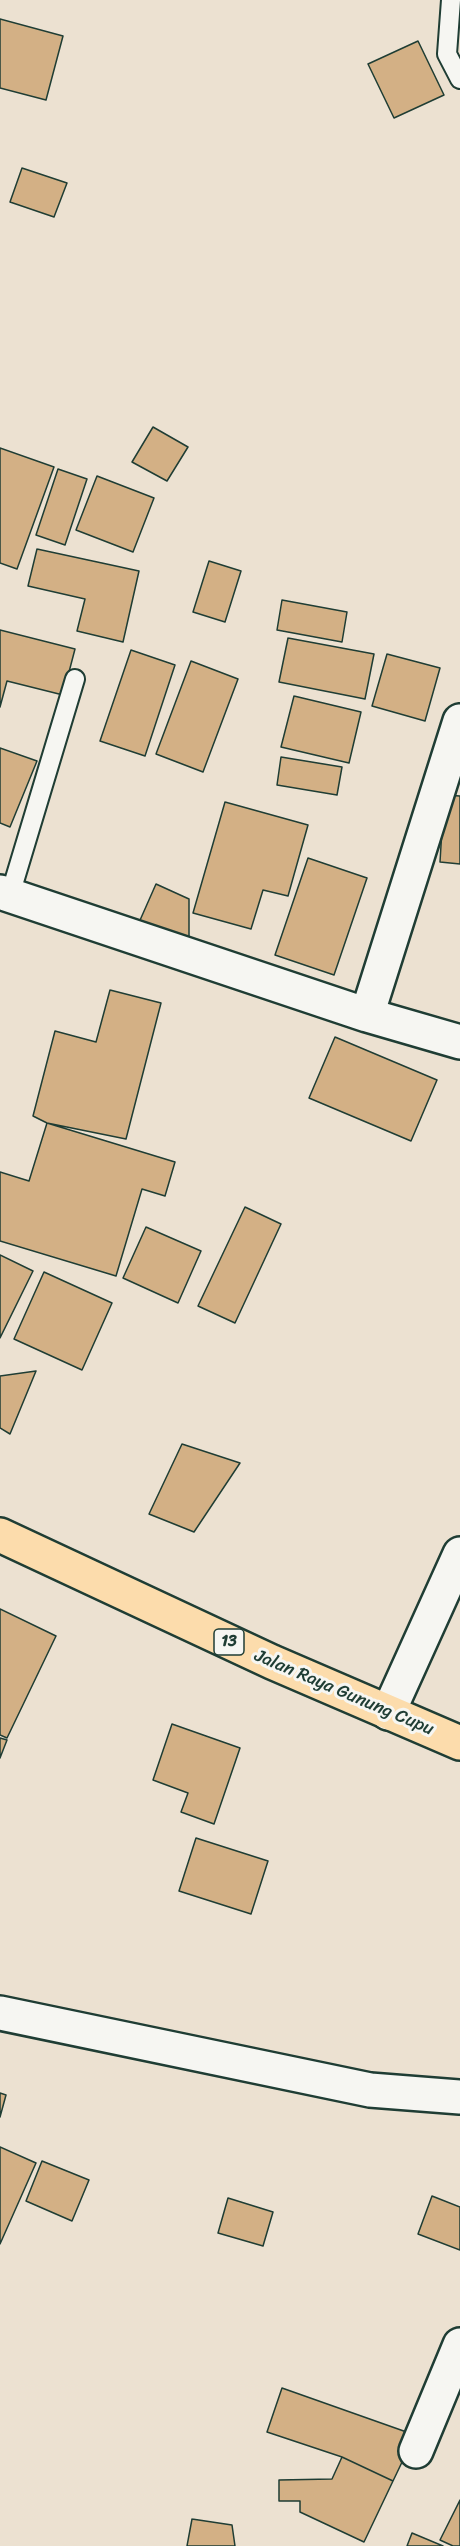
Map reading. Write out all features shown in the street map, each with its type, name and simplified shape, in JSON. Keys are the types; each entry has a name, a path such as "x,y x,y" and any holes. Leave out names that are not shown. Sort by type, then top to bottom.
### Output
{"highway":[{"name":"Jalan Raya Gunung Cupu","path":"0,1535 272,1662 460,1743"}],"street":[{"path":"367,1015 460,721"},
{"path":"5,893 367,1015 460,1042"},
{"path":"388,1713 460,1554"},
{"path":"0,2013 370,2090 460,2097"},
{"path":"416,2451 460,2345"}],"lane":[{"path":"450,0 447,54 460,79"},
{"path":"5,893 75,679"}],"building":[{"path":"0,19 63,36 46,100 0,88"},
{"path":"418,41 444,95 394,118 368,64"},
{"path":"22,168 67,183 54,217 10,202"},
{"path":"153,427 188,447 167,481 132,462"},
{"path":"0,448 54,467 17,569 0,563"},
{"path":"58,469 87,479 65,545 36,535"},
{"path":"97,476 154,498 133,552 76,530"},
{"path":"37,549 139,571 123,642 77,631 85,599 28,586"},
{"path":"209,561 241,571 225,622 193,612"},
{"path":"282,600 347,612 342,642 277,630"},
{"path":"0,630 75,649 63,695 7,681 0,707"},
{"path":"288,638 374,654 365,699 279,682"},
{"path":"131,650 175,665 145,756 100,741"},
{"path":"387,654 440,668 425,721 372,706"},
{"path":"191,661 238,679 203,772 156,754"},
{"path":"294,696 361,712 349,763 281,747"},
{"path":"0,748 37,761 10,827 0,823"},
{"path":"281,757 342,767 337,795 277,785"},
{"path":"444,795 460,796 460,864 440,862"},
{"path":"225,802 308,825 288,896 263,890 251,929 193,913"},
{"path":"308,858 367,878 334,975 275,955"},
{"path":"156,884 189,899 189,950 137,927"},
{"path":"110,990 161,1003 126,1139 47,1123 33,1116 55,1031 96,1042"},
{"path":"335,1037 437,1080 411,1141 309,1098"},
{"path":"47,1123 175,1162 165,1196 142,1189 116,1276 0,1241 0,1172 29,1181"},
{"path":"245,1207 281,1224 235,1323 198,1306"},
{"path":"146,1227 201,1251 178,1303 123,1278"},
{"path":"0,1255 33,1271 0,1338"},
{"path":"44,1272 112,1303 82,1370 14,1339"},
{"path":"36,1371 10,1434 0,1428 0,1376"},
{"path":"182,1444 240,1463 194,1532 149,1514"},
{"path":"0,1609 56,1636 7,1738 0,1735"},
{"path":"172,1724 240,1748 214,1824 181,1812 188,1793 153,1780"},
{"path":"0,1738 7,1740 0,1758"},
{"path":"196,1838 268,1861 251,1914 179,1891"},
{"path":"0,2093 6,2095 0,2117"},
{"path":"0,2147 36,2163 0,2244"},
{"path":"42,2161 89,2180 72,2221 26,2201"},
{"path":"432,2196 460,2207 460,2250 418,2234"},
{"path":"228,2198 273,2212 263,2246 218,2233"},
{"path":"282,2388 415,2435 393,2481 342,2457 267,2432"},
{"path":"342,2457 393,2481 364,2542 300,2512 300,2501 279,2501 279,2480 332,2479"},
{"path":"460,2500 460,2546 453,2546 440,2540"},
{"path":"192,2519 232,2525 235,2546 187,2546"},
{"path":"412,2533 443,2546 407,2546"}]}
